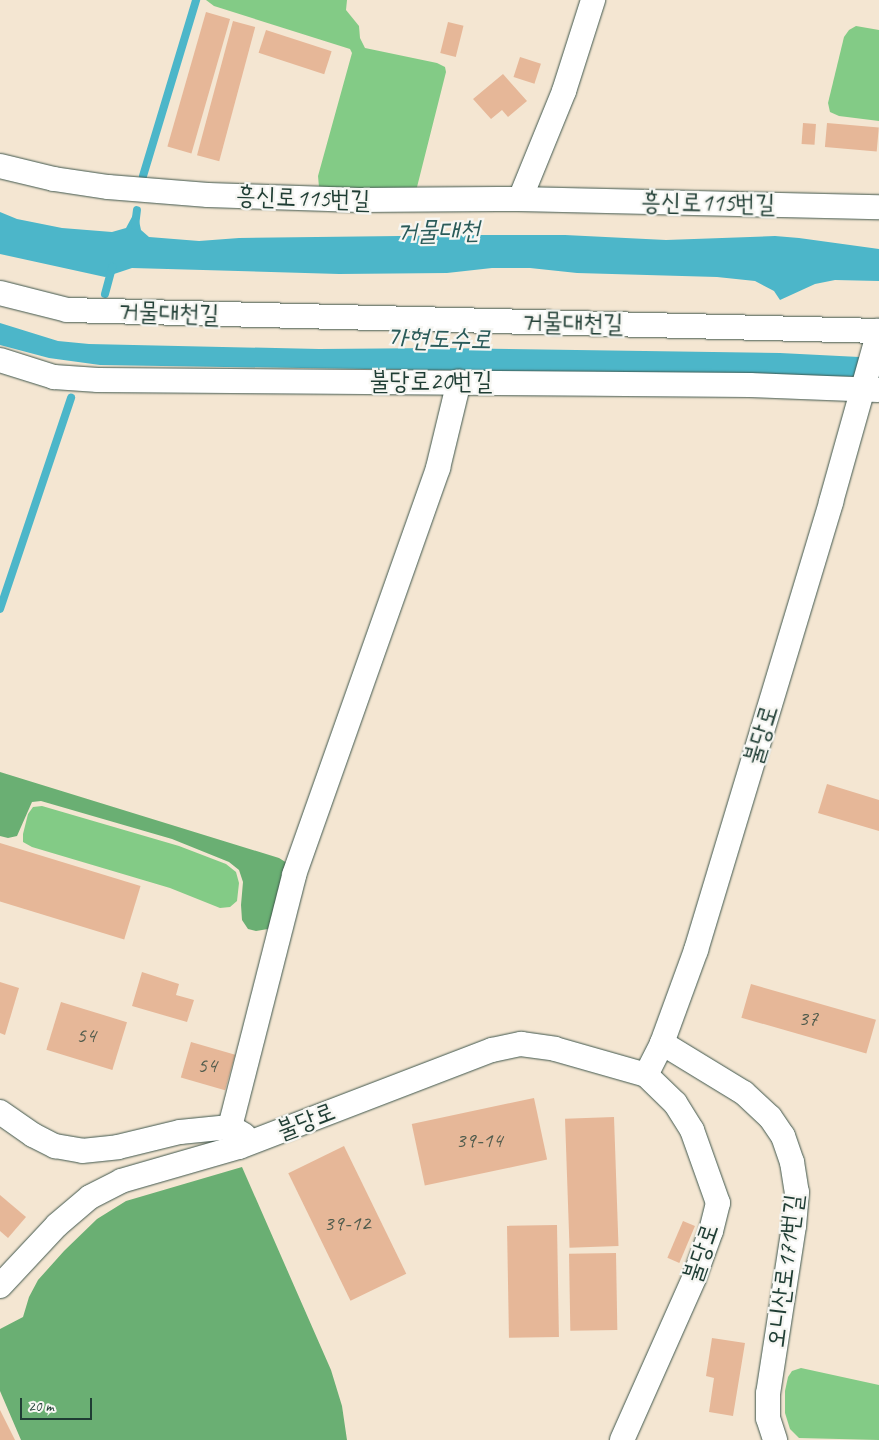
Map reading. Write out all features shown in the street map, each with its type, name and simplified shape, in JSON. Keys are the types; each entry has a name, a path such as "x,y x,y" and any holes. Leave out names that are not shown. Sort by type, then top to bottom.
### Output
{"street":[{"path":"520,199 564,91 593,0"},
{"name":"흥신로115번길","path":"0,166 54,179 108,187 208,195 359,200 520,199 879,207"},
{"name":"거물대천길","path":"0,293 67,310 879,331"},
{"name":"불당로","path":"646,1075 662,1043 696,950 872,390 879,331"},
{"name":"불당로20번길","path":"0,360 54,377 98,380 459,381 750,385 872,390"},
{"path":"230,1127 294,875 438,468 459,381"},
{"name":"오니산로171번길","path":"662,1043 744,1093 770,1117 783,1136 792,1162 797,1192 794,1226 768,1393 768,1418 776,1440"},
{"name":"불당로","path":"0,1286 57,1225 90,1197 121,1181 255,1140 492,1050 521,1044 555,1049 646,1075 675,1103 692,1130 718,1203 711,1231 694,1278 622,1440"},
{"path":"0,1112 33,1135 54,1146 82,1151 118,1147 180,1132 230,1127 255,1140"}],"green space":[{"path":"206,0 347,0 346,10 359,26 360,38 365,48 437,63 445,67 446,72 416,191 319,187 318,176 352,53 350,49 214,6"},
{"path":"856,26 879,30 879,121 839,116 830,112 828,103 844,37 849,30"},
{"path":"0,772 279,858 287,863 273,921 268,929 256,931 248,929 242,920 243,882 239,870 229,862 172,839 41,801 32,802 17,836 8,838 0,836"},
{"path":"42,806 179,846 226,864 236,872 239,883 237,901 230,907 220,908 170,888 32,847 23,842 23,834 28,814 33,807"},
{"path":"242,1167 331,1370 342,1406 347,1440 21,1440 0,1391 0,1329 23,1317 29,1297 38,1280 97,1219 126,1201"},
{"path":"801,1368 879,1385 879,1440 799,1438 790,1429 785,1413 785,1391 788,1377 792,1371"}],"water":[{"path":"0,212 17,219 62,228 112,232 126,228 133,215 138,216 141,230 149,237 199,241 239,238 483,235 565,235 666,240 775,236 879,249 879,281 835,280 815,284 780,300 774,291 755,281 717,277 577,273 530,268 492,268 447,273 339,274 132,268 105,277 0,254"},
{"path":"0,323 58,341 89,344 319,349 442,348 780,353 879,358 879,377 100,365 49,358 0,345"}],"building":[{"path":"206,12 230,19 191,153 167,147"},
{"path":"233,21 255,27 219,161 197,155"},
{"path":"448,22 464,26 456,57 440,53"},
{"path":"266,30 332,51 324,74 259,53"},
{"path":"520,57 541,64 534,84 514,77"},
{"path":"503,74 527,101 508,117 502,110 491,119 473,99"},
{"path":"803,123 816,124 815,145 802,144"},
{"path":"827,123 879,128 877,151 825,147"},
{"path":"827,784 879,800 879,831 818,813"},
{"path":"0,843 141,886 124,940 0,902"},
{"path":"142,972 179,984 176,995 194,1000 187,1022 132,1006"},
{"path":"0,982 19,988 5,1035 0,1033"},
{"path":"751,984 876,1020 866,1053 741,1018"},
{"path":"61,1002 127,1022 112,1070 46,1050"},
{"path":"191,1042 235,1055 225,1090 181,1078"},
{"path":"534,1098 547,1160 425,1186 412,1124"},
{"path":"614,1117 619,1246 570,1248 565,1119"},
{"path":"344,1146 406,1274 351,1301 288,1173"},
{"path":"0,1195 26,1217 8,1238 0,1231"},
{"path":"683,1221 695,1226 679,1263 667,1258"},
{"path":"557,1225 559,1337 509,1338 507,1226"},
{"path":"616,1253 617,1330 570,1331 569,1254"},
{"path":"712,1338 745,1343 733,1416 709,1412 714,1378 706,1376"},
{"path":"0,1410 15,1440 0,1440"}],"waterway":[{"path":"143,176 196,0"},
{"path":"135,226 137,210"},
{"path":"105,294 112,267"},
{"path":"0,609 71,398"}],"water label":[{"name":"거물대천","path":"438,231"},
{"name":"가현도수로","path":"439,339"}]}
